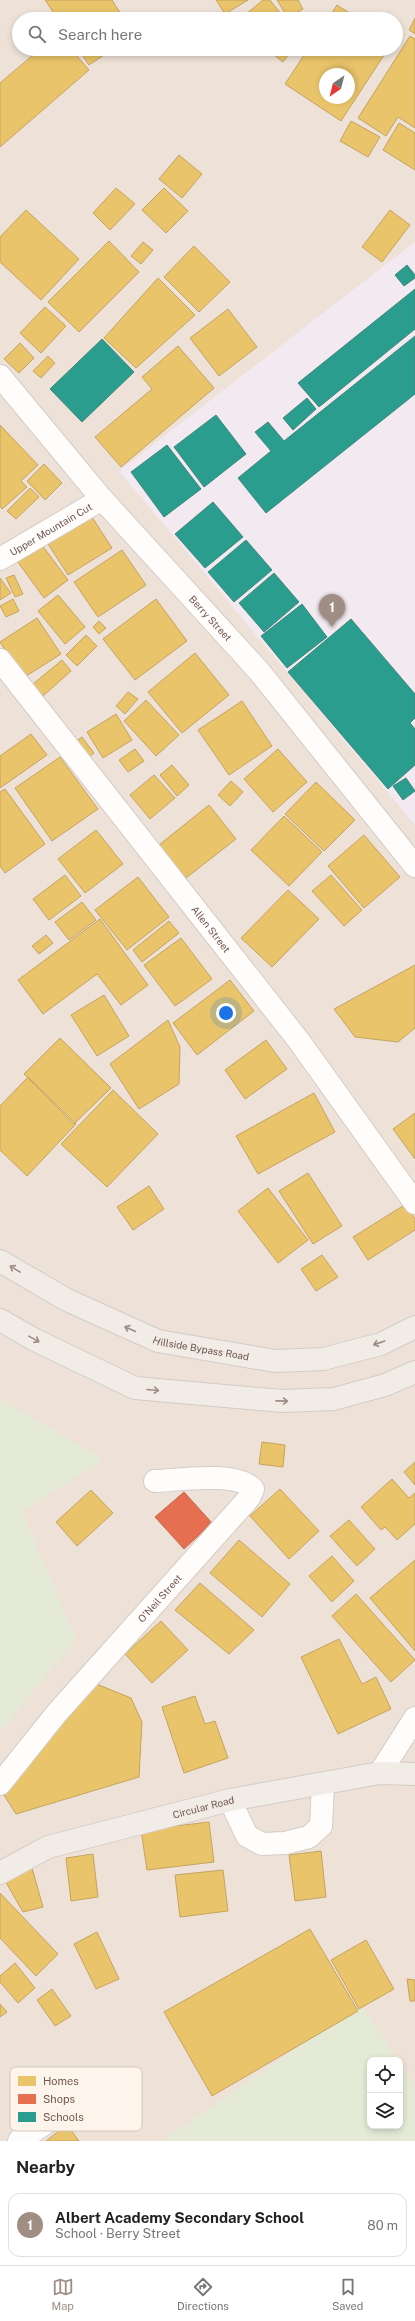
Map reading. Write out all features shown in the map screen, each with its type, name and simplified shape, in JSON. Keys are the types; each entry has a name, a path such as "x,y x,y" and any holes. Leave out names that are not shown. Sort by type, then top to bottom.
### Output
{"main road":[{"name":"Hillside Bypass Road","path":"0,1260 67,1300 158,1341 275,1361 323,1359 381,1344 415,1327"},
{"path":"0,1320 35,1340 135,1388 282,1401 334,1399 386,1385 415,1372"},
{"name":"Circular Road","path":"0,1873 48,1847 230,1800 380,1773 415,1774"}],"street":[{"name":"Berry Street","path":"0,376 102,499 258,670 415,866"},
{"name":"Upper Mountain Cut","path":"0,559 102,499"},
{"name":"Allen Street","path":"0,660 299,1041 415,1203"},
{"name":"O'Neil Street","path":"0,1784 56,1714 249,1498 253,1489 247,1482 226,1478 155,1482"},
{"path":"380,1773 415,1718"},
{"path":"230,1800 247,1836 262,1844 286,1843 309,1837 321,1826 323,1784"},
{"path":"19,2141 34,2131"}],"shaded area":[{"path":"0,0 415,0 415,2141 0,2141"},
{"path":"415,242 415,825 119,471"}],"green space":[{"path":"0,1399 103,1459 22,1512 76,1639 0,1732"},
{"path":"361,2004 396,2057 367,2057 367,2129 403,2129 403,2068 415,2086 415,2141 162,2141"}],"building: Homes":[{"path":"45,0 112,0 120,12 53,12"},
{"path":"216,0 248,0 228,12 224,12"},
{"path":"263,0 270,0 279,12 248,12"},
{"path":"277,0 298,0 303,9 298,12 284,12"},
{"path":"337,5 348,12 332,12"},
{"path":"415,18 415,34 409,30"},
{"path":"410,36 415,39 415,128 398,117 386,136 358,118 397,56 403,56 403,47"},
{"path":"32,56 77,56 89,70 0,147 0,83"},
{"path":"83,56 102,56 89,65"},
{"path":"275,56 288,56 283,62"},
{"path":"303,56 383,56 355,100 355,68 319,68 319,104 352,104 341,121 285,84"},
{"path":"351,121 380,137 368,157 340,141"},
{"path":"399,123 415,133 415,170 383,150"},
{"path":"179,155 202,174 182,198 159,179"},
{"path":"116,188 135,204 110,230 93,213"},
{"path":"164,188 188,211 166,233 142,210"},
{"path":"26,210 79,259 41,300 0,262 0,237"},
{"path":"390,210 410,225 382,262 362,247"},
{"path":"109,241 139,272 79,332 48,302"},
{"path":"143,242 153,250 141,264 131,256"},
{"path":"194,246 230,282 199,312 164,277"},
{"path":"158,278 195,315 136,368 104,338"},
{"path":"45,307 66,326 41,353 20,333"},
{"path":"228,309 257,347 219,376 190,338"},
{"path":"20,343 34,358 19,373 4,359"},
{"path":"178,346 214,388 121,467 95,437 152,389 142,377"},
{"path":"48,356 55,363 41,378 33,371"},
{"path":"0,425 38,465 21,481 27,487 2,509 0,506"},
{"path":"44,464 62,483 45,500 27,481"},
{"path":"30,488 39,497 16,519 7,511"},
{"path":"92,517 112,548 68,575 48,544"},
{"path":"39,541 68,580 44,598 15,558"},
{"path":"122,550 146,585 98,617 74,582"},
{"path":"14,575 23,594 15,597 6,578"},
{"path":"0,578 11,593 0,600"},
{"path":"58,595 85,627 65,644 38,611"},
{"path":"13,599 19,611 6,617 0,606"},
{"path":"156,599 187,641 135,680 103,639"},
{"path":"37,618 61,654 23,678 0,642"},
{"path":"99,621 106,628 99,634 93,627"},
{"path":"86,635 97,646 77,666 66,655"},
{"path":"195,653 229,695 182,733 148,692"},
{"path":"62,660 71,671 43,696 33,684"},
{"path":"128,692 138,699 125,714 116,706"},
{"path":"146,700 179,735 156,756 124,721"},
{"path":"242,701 272,746 229,775 198,730"},
{"path":"116,714 132,740 103,758 87,732"},
{"path":"31,734 47,755 0,788 0,756"},
{"path":"82,737 94,753 86,759 74,743"},
{"path":"135,749 144,761 128,772 119,760"},
{"path":"278,749 307,782 273,812 244,779"},
{"path":"60,757 98,809 52,841 15,788"},
{"path":"172,765 189,785 177,796 160,775"},
{"path":"154,775 175,798 150,819 130,795"},
{"path":"231,781 243,792 230,806 218,795"},
{"path":"316,782 355,820 324,851 285,814"},
{"path":"5,789 45,844 5,873 0,866 0,792"},
{"path":"209,805 236,839 186,878 159,845"},
{"path":"284,816 322,852 289,886 251,850"},
{"path":"96,830 123,864 85,893 58,859"},
{"path":"364,835 400,877 364,908 328,866"},
{"path":"65,875 81,896 49,920 33,899"},
{"path":"331,875 362,910 344,926 312,891"},
{"path":"138,877 169,917 127,950 95,910"},
{"path":"288,890 319,919 272,967 241,938"},
{"path":"82,902 96,920 69,940 55,922"},
{"path":"100,919 148,985 121,1005 97,974 43,1014 18,980"},
{"path":"169,921 179,933 142,962 133,950"},
{"path":"46,935 53,943 39,954 32,946"},
{"path":"181,938 212,979 175,1006 144,965"},
{"path":"415,965 415,1028 398,1042 355,1037 334,1009"},
{"path":"230,980 254,1011 197,1055 173,1023"},
{"path":"104,995 129,1036 97,1056 71,1015"},
{"path":"168,1020 180,1047 179,1084 139,1109 110,1064"},
{"path":"60,1038 111,1088 74,1124 24,1074"},
{"path":"266,1040 287,1069 245,1099 225,1070"},
{"path":"28,1077 76,1124 27,1176 0,1150 0,1106"},
{"path":"113,1090 158,1134 107,1187 61,1144"},
{"path":"314,1093 335,1132 258,1174 236,1136"},
{"path":"415,1113 415,1159 393,1129"},
{"path":"308,1173 342,1226 313,1244 279,1191"},
{"path":"149,1186 164,1209 133,1230 117,1207"},
{"path":"268,1188 308,1240 278,1263 238,1211"},
{"path":"406,1204 415,1219 415,1230 368,1260 353,1237"},
{"path":"322,1255 338,1277 316,1291 301,1269"},
{"path":"262,1442 285,1445 283,1467 259,1464"},
{"path":"415,1462 415,1485 404,1472"},
{"path":"392,1479 409,1498 415,1493 415,1524 397,1540 385,1527 381,1530 361,1507"},
{"path":"280,1489 319,1531 289,1559 250,1516"},
{"path":"91,1490 113,1513 77,1546 56,1522"},
{"path":"349,1520 375,1549 357,1566 330,1536"},
{"path":"239,1540 290,1584 262,1617 210,1573"},
{"path":"332,1556 354,1581 332,1602 309,1576"},
{"path":"415,1560 415,1651 370,1598"},
{"path":"200,1583 254,1630 229,1654 175,1610"},
{"path":"356,1594 415,1660 391,1682 332,1616"},
{"path":"161,1621 188,1650 152,1683 125,1654"},
{"path":"339,1639 362,1684 376,1677 391,1709 338,1734 301,1657"},
{"path":"94,1683 131,1698 142,1722 139,1777 16,1814 2,1792"},
{"path":"195,1696 205,1724 215,1721 228,1758 184,1773 162,1707"},
{"path":"209,1822 214,1862 147,1870 141,1830"},
{"path":"321,1851 326,1897 295,1901 289,1855"},
{"path":"93,1854 98,1897 71,1901 66,1858"},
{"path":"32,1868 43,1907 23,1912 4,1879"},
{"path":"223,1870 228,1911 180,1917 175,1875"},
{"path":"0,1893 58,1954 36,1976 0,1938"},
{"path":"310,1929 358,2011 212,2096 164,2012"},
{"path":"97,1932 119,1979 96,1989 74,1944"},
{"path":"366,1940 394,1989 359,2009 331,1960"},
{"path":"15,1963 35,1988 18,2003 0,1982 0,1976"},
{"path":"407,1979 415,1980 415,2001 410,2001"},
{"path":"52,1989 71,2016 55,2026 37,2000"},
{"path":"0,2004 7,2012 0,2017"},
{"path":"59,2131 72,2131 79,2141 46,2141"}],"building: Shops":[{"path":"184,1492 212,1523 184,1549 155,1517"}],"building: Schools":[{"path":"407,265 415,275 415,278 404,286 395,275"},
{"path":"415,289 415,329 319,407 298,383"},
{"path":"415,336 415,394 266,513 238,478 271,451 255,432 268,422 284,441"},
{"path":"102,339 134,372 82,422 50,389"},
{"path":"307,398 316,409 293,430 283,418"},
{"path":"216,415 246,454 204,487 174,447"},
{"path":"167,445 201,489 164,517 131,472"},
{"path":"213,502 243,537 205,568 175,534"},
{"path":"246,540 272,570 234,602 208,572"},
{"path":"274,573 299,602 264,632 239,603"},
{"path":"302,604 327,637 287,668 261,636"},
{"path":"351,619 415,694 415,718 410,723 415,729 415,765 388,789 288,672"},
{"path":"406,778 415,791 403,800 393,786"}],"place":[{"name":"Albert Academy Secondary School","path":"332,627"}]}
